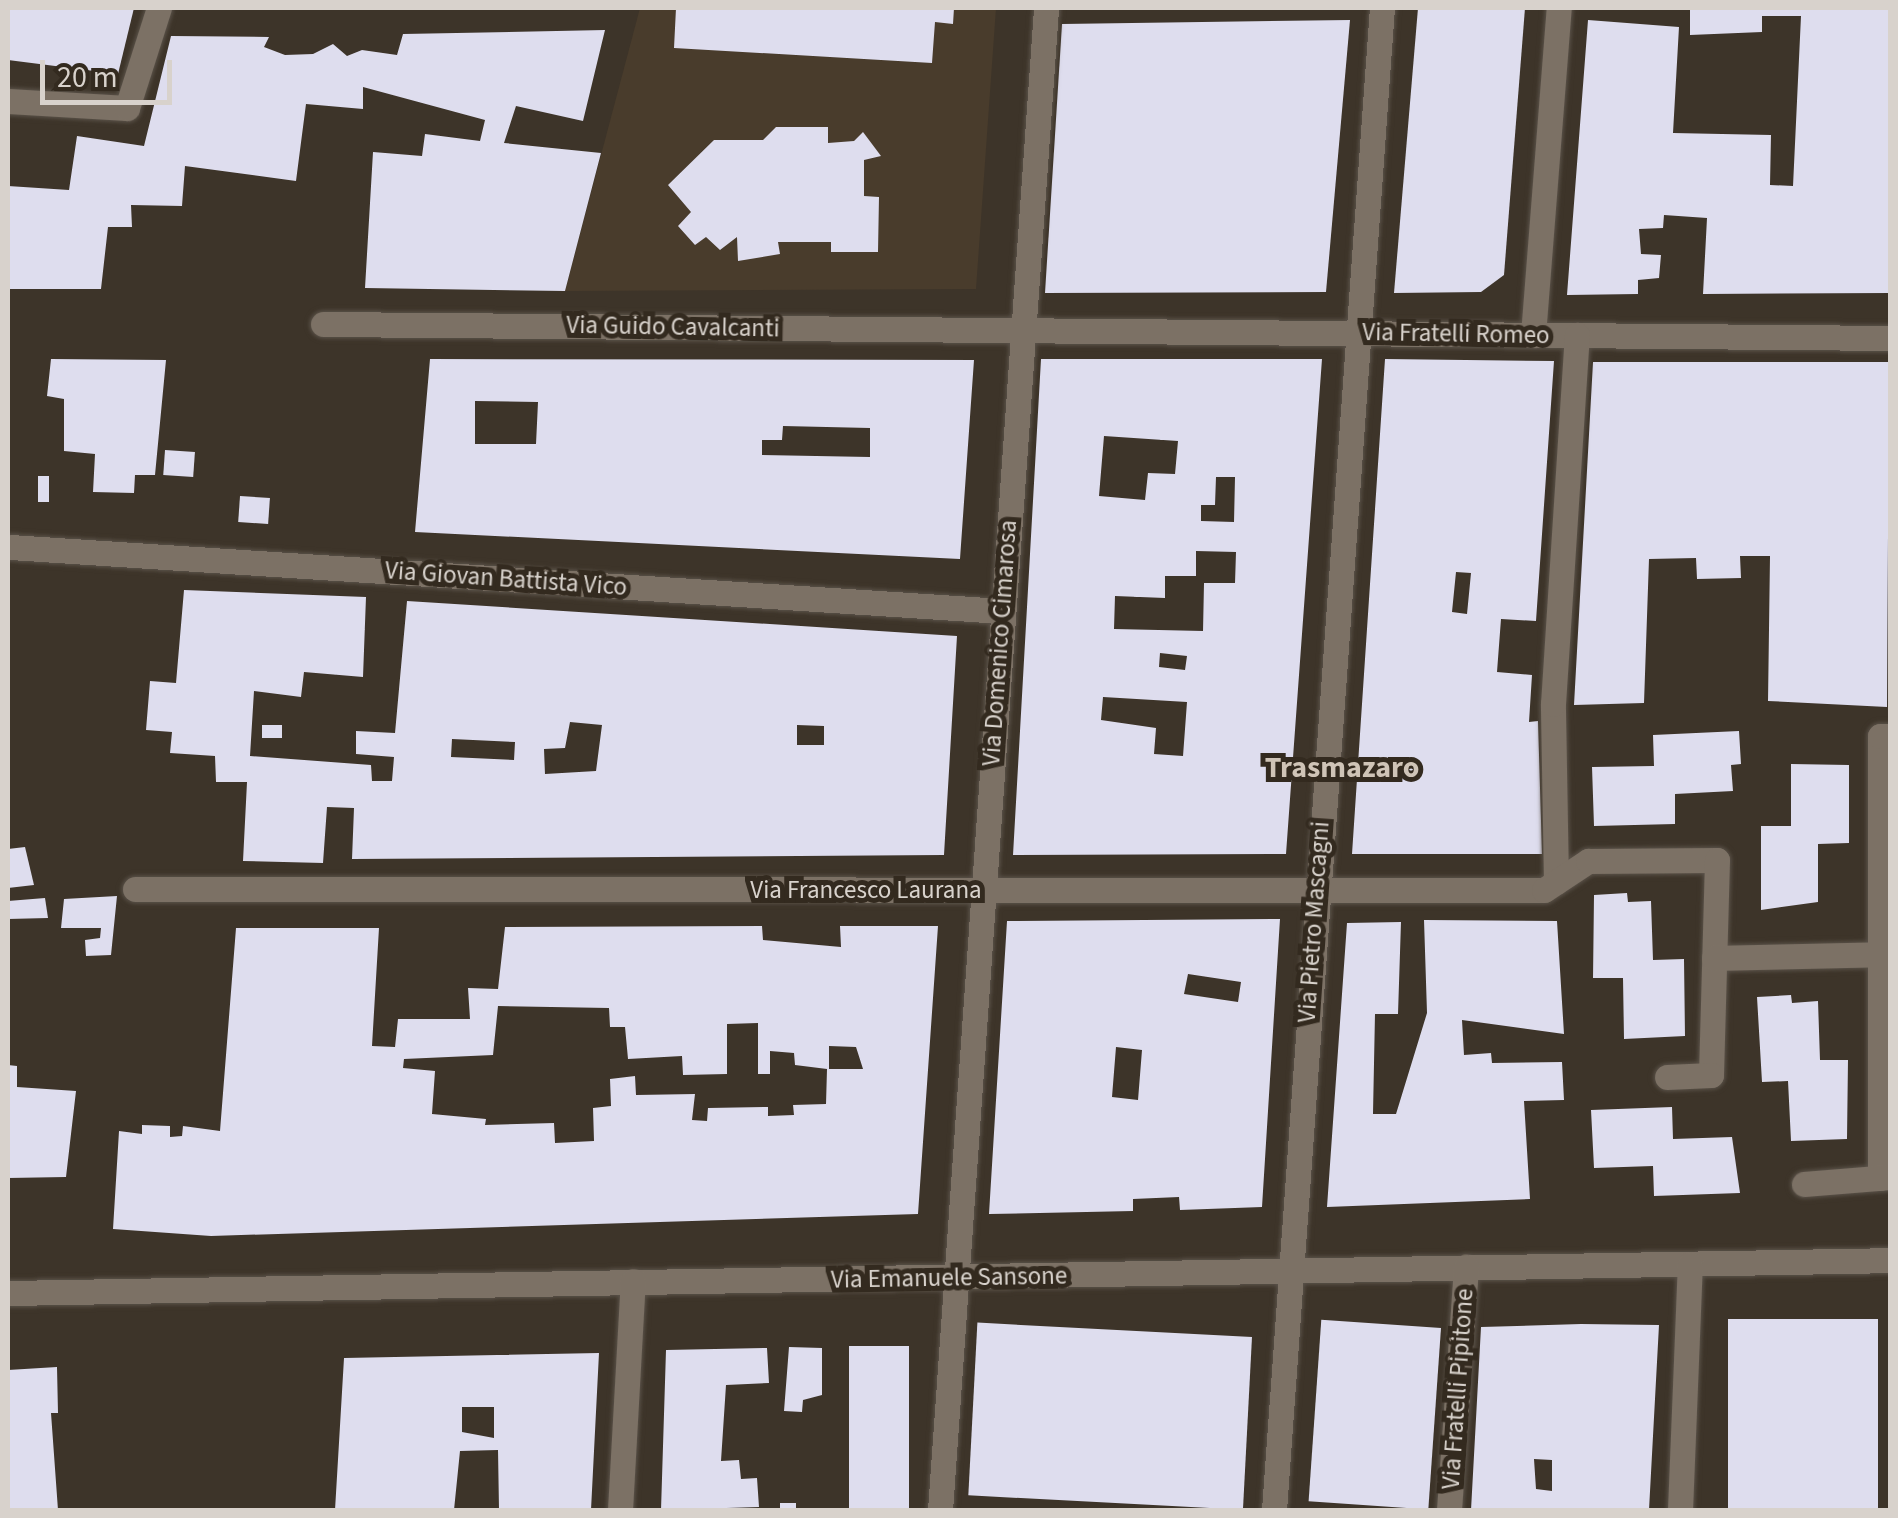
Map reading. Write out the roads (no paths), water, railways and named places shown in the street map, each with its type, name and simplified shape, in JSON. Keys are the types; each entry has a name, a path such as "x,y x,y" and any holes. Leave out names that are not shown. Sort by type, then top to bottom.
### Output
{"street":[{"path":"8,101 126,108 159,8"},
{"name":"Via Domenico Cimarosa","path":"940,1510 1046,8"},
{"name":"Via Pietro Mascagni","path":"1274,1510 1288,1271 1382,8"},
{"path":"1533,335 1558,8"},
{"name":"Via Guido Cavalcanti","path":"323,324 1022,330"},
{"name":"Via Fratelli Romeo","path":"1022,330 1890,338"},
{"path":"1556,882 1553,704 1578,335"},
{"name":"Via Giovan Battista Vico","path":"10,547 1002,611"},
{"path":"1804,1184 1885,1178 1880,736 1890,736"},
{"name":"Via Francesco Laurana","path":"135,889 1544,890 1588,861 1717,860 1714,958"},
{"path":"1667,1078 1712,1075 1714,958 1885,954"},
{"name":"Via Emanuele Sansone","path":"8,1293 1890,1260"},
{"path":"1680,1510 1690,1264"},
{"name":"Via Fratelli Pipitone","path":"1449,1510 1466,1267"},
{"path":"620,1510 633,1282"}],"district":[{"name":"Trasmazaro","path":"1342,768"}]}
